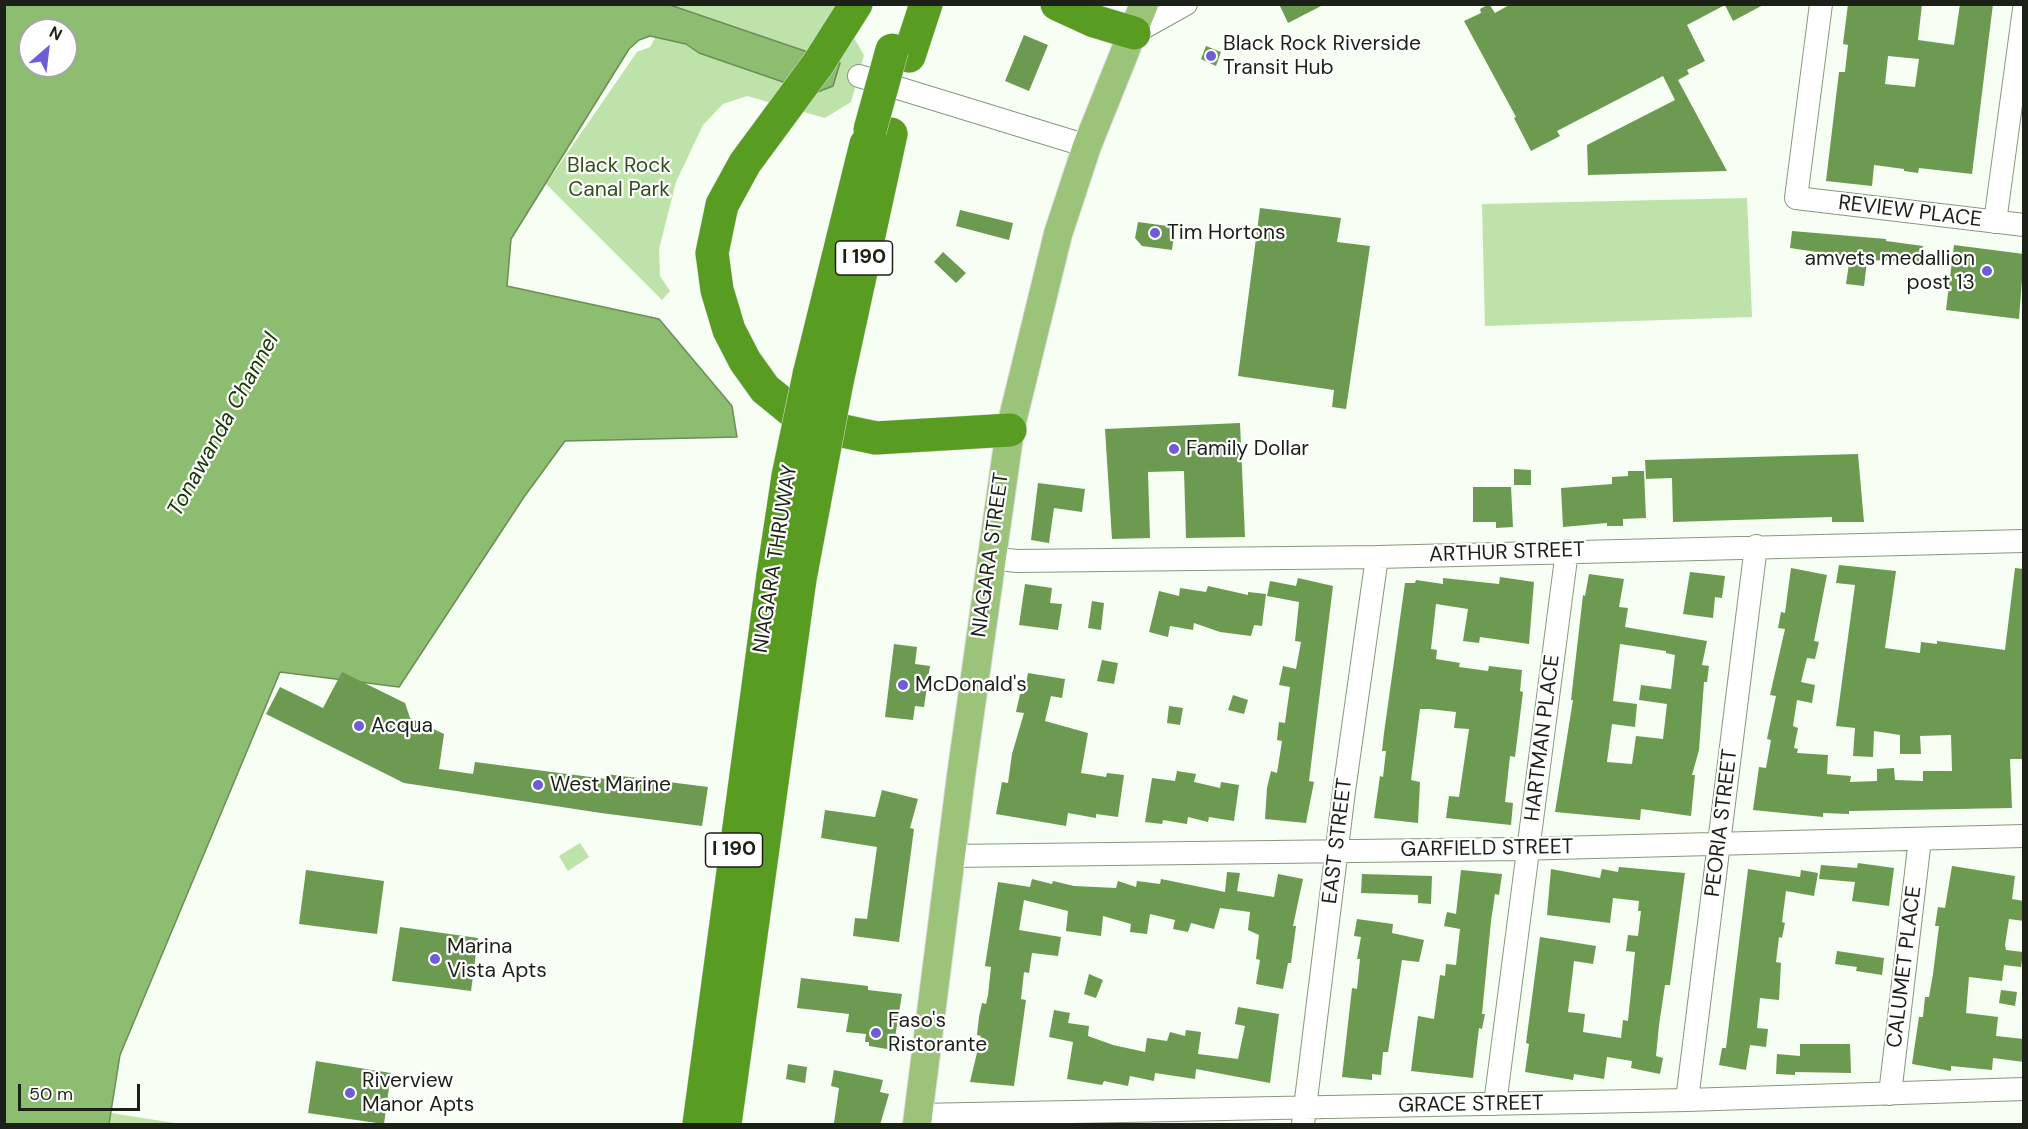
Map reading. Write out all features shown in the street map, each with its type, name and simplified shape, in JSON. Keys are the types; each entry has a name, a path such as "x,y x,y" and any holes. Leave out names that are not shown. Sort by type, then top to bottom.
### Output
{"highway":[{"path":"856,4 818,64 745,163 722,205 712,253 722,310 737,346 756,378 777,401 792,411 829,428 852,435 897,438 1010,430"},
{"name":"NIAGARA THRUWAY","path":"725,1125 786,577 788,476 823,378 900,53 906,4"},
{"name":"NIAGARA THRUWAY","path":"900,53 927,4"},
{"path":"1057,4 1094,21 1139,19"},
{"name":"NIAGARA THRUWAY","path":"699,1125 786,577"}],"main road":[{"name":"NIAGARA STREET","path":"917,1120 990,558 1010,430 1043,286 1087,146 1139,19"}],"street":[{"path":"1139,19 1186,4"},
{"name":"REVIEW PLACE","path":"1821,4 1797,198 2024,225"},
{"path":"1995,222 2024,9"},
{"path":"859,76 1087,146"},
{"name":"ARTHUR STREET","path":"990,558 1017,561 1377,557 2024,540"},
{"name":"PEORIA STREET","path":"1687,1100 1756,546"},
{"name":"HARTMAN PLACE","path":"1495,1104 1568,551"},
{"name":"EAST STREET","path":"1304,1116 1377,557"},
{"name":"GARFIELD STREET","path":"950,856 1529,849 2024,836"},
{"name":"CALUMET PLACE","path":"1890,1094 1920,839"},
{"name":"GRACE STREET","path":"917,1120 1304,1116 1495,1104 2024,1089"}],"green space":[{"name":"Black Rock Canal Park","path":"669,5 841,5 839,13 864,55 851,102 825,118 747,96 723,104 703,125 676,182 659,249 660,276 670,291 662,300 546,184 637,52 650,47 672,7"},
{"path":"1747,198 1752,317 1485,326 1482,204"},
{"path":"580,843 589,857 568,871 559,856"},
{"path":"111,1113 181,1124 109,1124"}],"water":[{"name":"Tonawanda Channel","path":"5,5 670,5 840,63 833,86 815,93 699,53 686,44 650,36 639,40 629,49 511,239 507,286 659,319 732,406 737,437 565,441 524,497 399,687 280,672 120,1055 109,1124 5,1124"}],"building":[{"path":"1279,4 1325,4 1288,23"},
{"path":"1489,4 1495,13 1511,4 1765,4 1733,21 1725,5 1687,25 1705,61 1687,70 1689,74 1678,80 1727,171 1588,175 1587,145 1675,100 1663,76 1557,131 1560,136 1531,151 1514,118 1516,117 1464,21 1481,13 1480,9"},
{"path":"1848,4 1922,4 1918,40 1954,45 1960,4 1993,4 1972,174 1919,168 1918,173 1874,165 1872,186 1826,181 1839,72 1845,72 1848,45 1843,44","holes":["1888,56 1919,59 1915,87 1885,84"]},
{"path":"1024,35 1048,45 1029,91 1005,81"},
{"name":"Black Rock Riverside Transit Hub","path":"1206,46 1221,52 1216,66 1201,59"},
{"path":"1260,208 1341,218 1337,242 1370,246 1346,409 1332,407 1334,390 1238,376"},
{"path":"960,210 1013,223 1009,240 956,226"},
{"name":"Tim Hortons","path":"1138,222 1175,227 1172,250 1142,246 1135,238"},
{"path":"1792,231 1886,239 1886,241 1923,246 1920,265 1884,260 1867,261 1864,286 1846,284 1850,257 1790,248"},
{"name":"amvets medallion post 13","path":"1954,245 2024,254 2019,319 1946,310"},
{"path":"943,252 966,273 956,283 934,262"},
{"path":"1240,423 1245,537 1186,538 1184,471 1148,472 1150,538 1112,539 1105,429"},
{"path":"1858,454 1864,522 1832,522 1832,517 1673,522 1672,478 1646,479 1645,460"},
{"path":"1514,469 1531,470 1531,485 1514,485"},
{"path":"1628,471 1644,471 1646,518 1623,519 1623,526 1607,526 1607,523 1563,527 1561,488 1612,484 1612,477 1628,476"},
{"path":"1038,483 1085,489 1082,512 1054,508 1049,543 1031,540"},
{"path":"1473,487 1511,487 1513,527 1496,528 1496,522 1473,522"},
{"path":"1839,565 1896,571 1885,648 1920,653 1921,642 1937,644 1937,641 2005,650 2015,568 2024,569 2024,759 2010,759 2012,808 1849,811 1849,814 1823,813 1823,817 1753,810 1759,767 1766,768 1771,740 1767,739 1776,696 1770,695 1785,629 1778,628 1781,612 1785,613 1791,568 1827,575 1814,641 1819,642 1815,659 1807,658 1801,682 1815,685 1812,703 1797,700 1793,726 1798,728 1794,748 1798,749 1797,753 1828,755 1827,774 1851,776 1850,782 1877,781 1877,769 1894,768 1895,780 1923,781 1923,771 1952,771 1951,735 1920,736 1921,754 1900,754 1900,735 1874,731 1873,757 1853,756 1855,728 1836,726 1855,585 1836,583"},
{"path":"1690,572 1725,576 1722,598 1715,597 1713,618 1683,614"},
{"path":"1589,574 1624,579 1619,607 1628,608 1625,627 1707,641 1702,665 1709,666 1707,682 1704,682 1699,750 1692,775 1695,775 1691,816 1641,809 1640,820 1555,812 1573,700 1571,700 1583,595 1585,596","holes":["1620,644 1666,651 1666,653 1675,655 1671,689 1641,685 1639,700 1667,704 1663,739 1636,736 1632,764 1607,762 1612,724 1635,727 1637,704 1613,701"]},
{"path":"1500,577 1534,582 1529,644 1480,637 1479,643 1463,641 1468,609 1436,604 1431,649 1437,650 1436,659 1460,663 1459,667 1488,671 1489,666 1522,670 1520,691 1523,692 1515,757 1510,756 1505,802 1513,803 1511,825 1446,818 1449,796 1459,797 1469,729 1454,728 1456,712 1429,709 1420,709 1411,780 1420,782 1418,823 1374,818 1380,776 1383,777 1386,751 1382,751 1384,733 1405,583 1415,583 1416,580 1443,584 1443,578 1499,584"},
{"path":"1298,578 1333,586 1309,781 1314,782 1306,823 1265,819 1267,788 1271,771 1277,773 1282,741 1277,740 1279,722 1285,723 1290,687 1279,685 1283,666 1296,669 1301,642 1295,641 1299,602 1267,596 1270,581 1296,586"},
{"path":"1025,584 1052,588 1050,603 1062,604 1058,630 1019,625"},
{"path":"1208,586 1248,595 1248,592 1266,594 1262,626 1254,625 1251,636 1220,632 1194,623 1193,630 1170,626 1168,637 1149,632 1159,591 1179,596 1180,588 1206,592"},
{"path":"1092,601 1104,603 1101,630 1088,628"},
{"name":"McDonald's","path":"894,644 917,647 915,664 930,666 924,707 915,706 913,720 885,717"},
{"path":"1102,660 1118,663 1114,684 1097,681"},
{"path":"342,672 405,703 410,718 444,734 439,769 473,774 475,762 606,779 606,774 708,787 702,826 404,783 266,714 280,687 323,708"},
{"path":"1028,673 1065,679 1062,698 1051,696 1045,721 1088,733 1081,773 1106,777 1107,773 1124,775 1118,817 1096,814 1096,818 1068,813 1066,826 996,814 1002,782 1008,783 1012,754 1024,713 1016,712 1020,694 1024,694"},
{"path":"1233,695 1248,700 1244,714 1228,710"},
{"path":"1169,706 1183,708 1180,725 1167,723"},
{"path":"1177,771 1196,774 1194,782 1220,788 1221,782 1239,785 1234,821 1209,817 1208,822 1188,817 1187,824 1163,820 1162,824 1145,822 1152,778 1175,781"},
{"path":"882,790 918,799 910,828 914,829 899,942 853,936 855,918 867,919 877,847 821,838 825,810 875,817"},
{"path":"1858,863 1894,868 1889,906 1852,901 1855,882 1819,879 1821,865 1857,868"},
{"path":"1952,866 2015,876 2012,899 2024,901 2024,921 2009,919 2005,945 2006,950 2023,952 2021,967 2004,965 2002,981 1969,977 1966,1013 1998,1017 1996,1036 2024,1039 2024,1062 1993,1058 1992,1070 1951,1066 1951,1071 1912,1064 1919,1017 1923,1017 1925,997 1929,997 1933,974 1939,926 1935,926 1938,907 1945,908"},
{"path":"1619,867 1685,873 1670,985 1665,985 1659,1025 1656,1056 1663,1058 1660,1074 1631,1068 1632,1061 1607,1057 1604,1079 1574,1074 1573,1080 1525,1072 1529,1044 1526,1043 1540,937 1596,946 1593,964 1574,961 1568,1012 1585,1014 1583,1032 1621,1038 1623,1020 1628,1021 1635,952 1626,951 1628,935 1638,936 1641,911 1638,911 1639,901 1613,898 1610,923 1547,915 1551,869 1600,878 1602,869 1618,872"},
{"path":"1748,869 1800,877 1801,870 1818,873 1814,896 1786,891 1782,922 1785,923 1782,938 1779,937 1776,962 1781,963 1779,1000 1760,998 1757,1028 1768,1029 1766,1047 1750,1045 1746,1070 1719,1065 1722,1048 1726,1048"},
{"path":"306,870 384,881 377,934 299,924"},
{"path":"1461,870 1502,874 1499,895 1495,894 1491,921 1482,1014 1485,1014 1482,1029 1479,1028 1473,1078 1411,1071 1418,1016 1434,1019 1440,975 1445,976 1446,964 1456,965 1460,929 1444,926 1447,912 1456,914"},
{"path":"1227,872 1240,873 1237,891 1274,897 1278,874 1303,879 1293,926 1296,926 1291,963 1288,963 1283,989 1256,984 1260,960 1256,959 1259,935 1248,930 1250,912 1220,908 1214,929 1191,923 1188,932 1173,929 1175,920 1150,914 1147,934 1130,932 1131,924 1103,916 1101,936 1066,931 1068,911 1024,900 1019,930 1061,937 1058,956 1032,953 1029,973 1024,972 1021,999 1026,1000 1014,1086 970,1082 981,1036 977,1035 979,1017 982,1003 986,1004 988,995 991,967 985,966 998,882 1030,887 1032,879 1052,884 1053,881 1074,886 1116,888 1118,881 1136,887 1137,881 1160,884 1161,879 1225,892"},
{"path":"1362,874 1432,876 1431,904 1418,903 1418,895 1361,893"},
{"path":"1357,919 1393,924 1392,933 1424,940 1419,962 1402,960 1388,1052 1383,1052 1381,1075 1372,1074 1372,1080 1342,1077 1352,988 1357,989 1360,959 1357,959 1361,937 1354,936"},
{"name":"Marina Vista Apts","path":"400,927 478,938 471,991 392,981"},
{"path":"1837,951 1884,958 1882,975 1856,971 1857,967 1835,964"},
{"path":"1089,974 1103,980 1096,998 1084,994"},
{"path":"801,978 868,986 868,990 902,994 893,1050 869,1046 869,1042 865,1042 866,1034 846,1032 849,1014 797,1008"},
{"path":"2001,990 2017,992 2015,1006 1999,1003"},
{"path":"1238,1007 1279,1014 1270,1083 1196,1069 1195,1079 1155,1073 1154,1081 1130,1076 1128,1086 1104,1081 1102,1085 1067,1079 1073,1042 1049,1037 1054,1010 1070,1013 1068,1023 1089,1026 1088,1036 1113,1045 1145,1052 1147,1038 1167,1041 1170,1032 1185,1036 1186,1030 1201,1032 1198,1054 1238,1059 1245,1026 1235,1024"},
{"path":"1800,1044 1850,1044 1851,1073 1776,1074 1777,1054 1800,1056"},
{"name":"Riverview Manor Apts","path":"316,1061 391,1073 384,1124 308,1113"},
{"path":"788,1064 807,1067 805,1083 786,1079"},
{"path":"834,1070 883,1080 880,1092 889,1094 880,1125 834,1123 839,1088 831,1086"}],"place":[{"name":"Black Rock Riverside Transit Hub","path":"1211,56"},
{"name":"Tim Hortons","path":"1155,233"},
{"name":"amvets medallion post 13","path":"1987,271"},
{"name":"Family Dollar","path":"1174,449"},
{"name":"McDonald's","path":"903,685"},
{"name":"Acqua","path":"359,726"},
{"name":"West Marine","path":"538,785"},
{"name":"Marina Vista Apts","path":"435,959"},
{"name":"Faso's Ristorante","path":"876,1033"},
{"name":"Riverview Manor Apts","path":"350,1093"}]}
